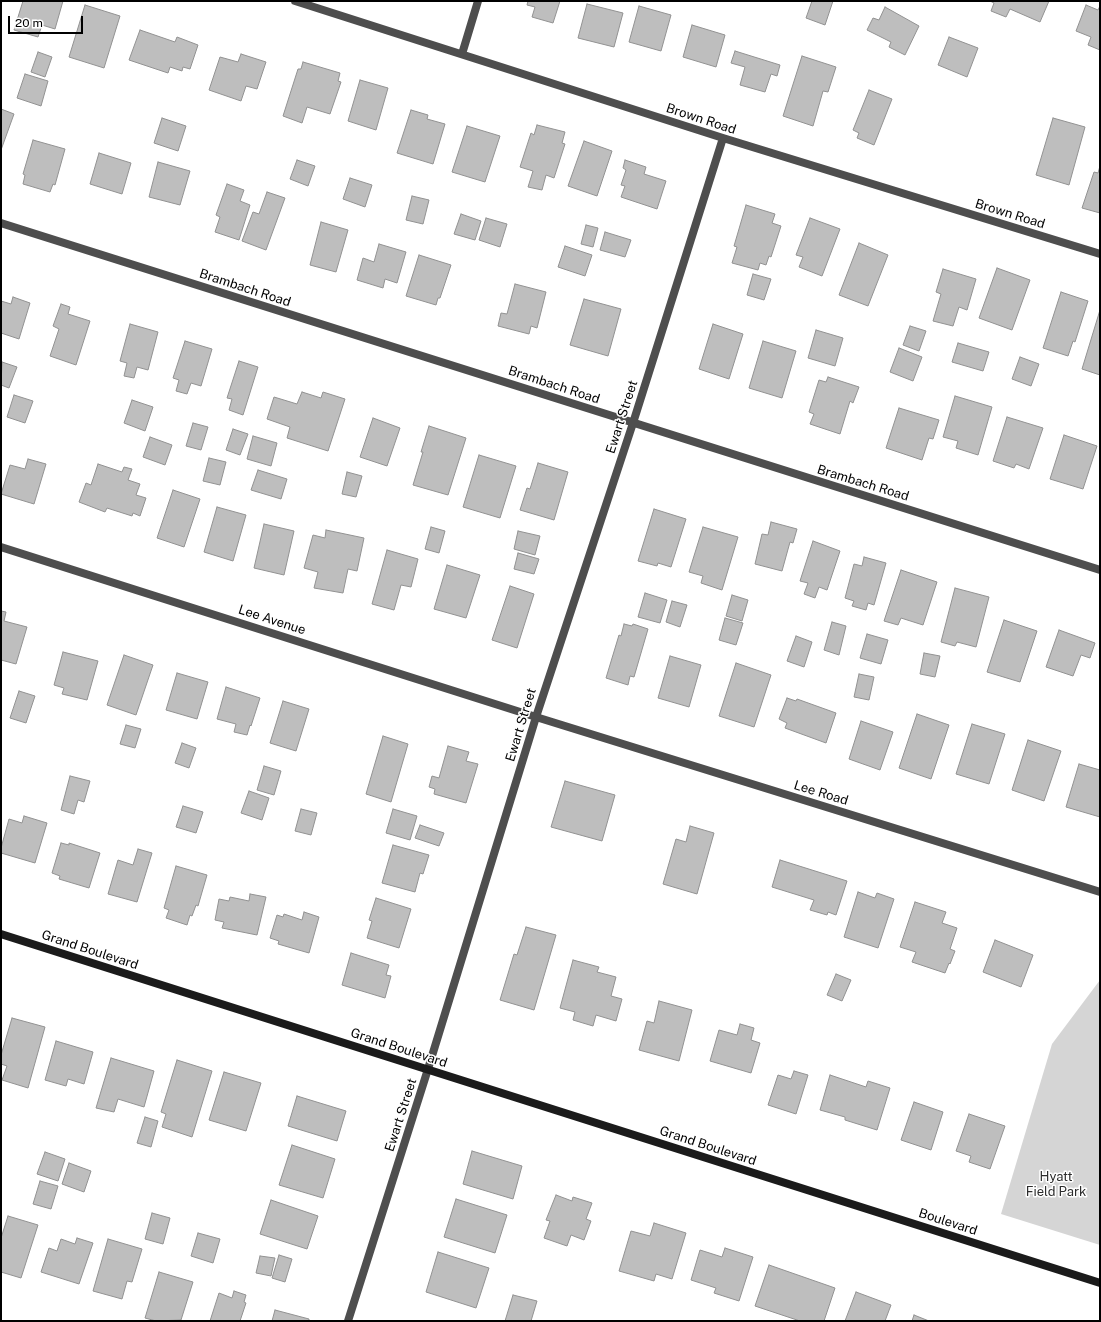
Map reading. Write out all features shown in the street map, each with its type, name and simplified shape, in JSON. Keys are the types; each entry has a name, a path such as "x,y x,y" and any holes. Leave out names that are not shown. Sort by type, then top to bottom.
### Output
{"street":[{"name":"Brown Road","path":"295,1 723,138 1100,254"},
{"path":"462,54 478,1"},
{"name":"Ewart Street","path":"348,1321 428,1069 536,717 633,423 723,138"},
{"name":"Brambach Road","path":"1,223 1100,570"},
{"name":"Lee Avenue","path":"1,547 536,717"},
{"name":"Lee Road","path":"536,717 1100,892"},
{"name":"Grand Boulevard","path":"1,934 789,1185"},
{"name":"Boulevard","path":"789,1185 1100,1283"}],"green space":[{"name":"Hyatt Field Park","path":"1100,980 1100,1245 1001,1214 1052,1044"}],"building":[{"path":"23,1 63,1 55,29 42,25 38,37 14,30"},
{"path":"528,1 560,1 553,23 532,17 535,7 527,5"},
{"path":"812,1 833,1 825,25 806,18"},
{"path":"990,1 1049,1 1040,22 1010,9 1006,17 991,11 994,3"},
{"path":"587,4 623,13 614,47 578,38"},
{"path":"85,5 120,16 104,68 69,57"},
{"path":"1086,5 1098,10 1100,6 1100,50 1088,45 1091,37 1076,31"},
{"path":"639,6 671,15 661,51 629,42"},
{"path":"885,7 919,26 905,55 889,47 891,42 867,30 873,18 879,20"},
{"path":"692,25 725,35 716,67 683,57"},
{"path":"140,30 175,42 177,37 198,45 190,69 183,67 182,71 170,67 168,73 129,60"},
{"path":"949,37 978,48 967,77 938,65"},
{"path":"735,51 780,65 777,76 771,74 765,92 740,85 745,67 731,63"},
{"path":"38,52 52,57 45,77 31,72"},
{"path":"241,54 266,62 257,89 246,86 241,101 209,90 220,57 238,62"},
{"path":"802,56 836,67 828,92 823,91 813,126 783,116"},
{"path":"303,62 340,73 338,81 341,82 330,114 307,107 302,123 283,116 298,69 301,69"},
{"path":"25,74 48,81 41,106 17,98"},
{"path":"360,80 388,88 376,130 348,121"},
{"path":"869,90 892,99 874,145 857,138 859,133 853,130"},
{"path":"1,109 14,114 1,150"},
{"path":"411,110 428,115 427,119 445,124 433,164 397,153"},
{"path":"162,118 186,126 178,151 154,143"},
{"path":"1053,118 1085,127 1069,185 1036,175"},
{"path":"537,125 565,132 562,143 565,144 554,178 546,175 542,190 528,187 533,171 520,167 531,133 534,135"},
{"path":"467,126 500,136 485,182 452,172"},
{"path":"33,140 65,149 55,185 53,184 50,192 23,184 25,175 23,174"},
{"path":"584,141 612,151 597,196 568,186"},
{"path":"99,153 131,163 122,194 90,184"},
{"path":"297,160 315,166 308,186 290,179"},
{"path":"625,160 646,167 644,174 666,181 657,209 621,197 625,186 621,185 626,170 623,168"},
{"path":"158,162 190,171 180,205 149,197"},
{"path":"1100,166 1100,213 1082,208 1094,172 1098,173"},
{"path":"350,178 372,185 365,207 343,199"},
{"path":"227,184 244,190 240,201 250,205 239,240 215,232 220,217 216,215"},
{"path":"267,192 285,198 266,250 242,241 253,212 259,214"},
{"path":"412,196 429,200 423,224 406,220"},
{"path":"746,205 775,214 772,223 781,226 771,257 769,256 766,265 760,263 758,270 732,263 737,247 734,246"},
{"path":"461,214 481,221 475,240 454,234"},
{"path":"486,218 507,224 500,247 479,240"},
{"path":"810,218 840,229 822,276 799,267 803,257 796,255"},
{"path":"321,222 348,230 336,272 310,265"},
{"path":"586,225 598,228 593,247 581,244"},
{"path":"605,232 631,240 625,257 600,250"},
{"path":"859,243 888,255 868,306 839,295"},
{"path":"379,244 406,252 397,283 385,279 383,288 357,280 363,258 374,262"},
{"path":"565,246 592,255 585,276 558,267"},
{"path":"419,255 451,265 440,298 438,298 436,305 406,296"},
{"path":"997,268 1030,280 1012,330 979,318"},
{"path":"943,269 976,279 967,310 959,307 953,326 933,321 941,294 936,292"},
{"path":"753,274 771,279 764,300 747,295"},
{"path":"515,284 546,292 537,328 531,326 529,334 498,326 501,313 507,314"},
{"path":"1061,292 1088,301 1075,342 1073,341 1068,356 1043,348"},
{"path":"13,297 30,303 19,339 1,333 1,301 11,304"},
{"path":"584,299 621,309 608,356 570,345"},
{"path":"61,304 70,307 68,314 90,321 76,365 50,356 59,329 53,326"},
{"path":"1100,310 1100,375 1082,369"},
{"path":"130,324 158,332 148,370 137,367 134,378 124,376 127,363 120,361"},
{"path":"713,324 743,334 729,379 699,369"},
{"path":"910,326 926,331 919,351 903,345"},
{"path":"816,330 843,338 835,366 808,358"},
{"path":"185,341 212,349 201,386 191,383 187,394 176,391 179,380 173,378"},
{"path":"763,341 796,351 782,398 749,388"},
{"path":"958,343 989,352 983,371 952,362"},
{"path":"899,348 922,357 913,381 890,372"},
{"path":"1020,357 1039,364 1031,386 1012,379"},
{"path":"239,361 258,367 243,415 229,410 232,399 227,398"},
{"path":"2,362 17,367 9,388 1,385"},
{"path":"828,377 859,387 853,403 850,401 840,434 810,424 814,414 809,412 819,380 826,382"},
{"path":"302,392 321,398 323,392 345,399 328,451 287,438 290,427 267,419 274,397 297,404"},
{"path":"14,395 33,401 25,423 7,417"},
{"path":"955,396 992,407 978,455 956,448 958,441 943,437"},
{"path":"132,400 153,407 145,431 124,423"},
{"path":"899,408 939,420 933,439 929,438 922,460 886,448"},
{"path":"1007,417 1043,428 1029,469 1016,464 1014,468 993,461"},
{"path":"373,418 400,428 387,466 360,457"},
{"path":"193,423 208,427 201,450 186,446"},
{"path":"429,426 466,438 448,495 413,485"},
{"path":"233,429 248,434 240,455 226,450"},
{"path":"1064,435 1097,446 1083,489 1050,479"},
{"path":"253,436 277,443 271,466 247,459"},
{"path":"150,437 172,445 165,465 143,457"},
{"path":"479,455 516,466 500,518 463,507"},
{"path":"209,458 226,462 220,485 203,481"},
{"path":"28,459 46,464 34,504 1,494 10,465 25,469"},
{"path":"538,463 568,472 554,520 520,510 527,488 530,489"},
{"path":"98,464 122,472 124,467 132,469 128,480 140,484 136,495 146,498 140,516 133,513 132,516 107,508 105,512 79,502 86,483 91,485"},
{"path":"258,470 287,479 281,499 251,490"},
{"path":"347,472 362,476 356,497 342,494"},
{"path":"173,490 200,499 184,547 157,538"},
{"path":"217,507 246,515 233,561 204,552"},
{"path":"654,509 686,519 671,567 658,563 657,566 638,561"},
{"path":"771,522 797,529 793,543 790,542 782,571 755,564 762,534 768,535"},
{"path":"264,524 294,531 284,575 254,568"},
{"path":"431,527 445,531 439,553 425,549"},
{"path":"703,527 738,537 722,590 701,583 703,576 689,572"},
{"path":"326,530 364,538 357,571 348,569 343,593 314,588 318,572 304,568 313,535 325,538"},
{"path":"518,531 540,536 535,555 514,549"},
{"path":"813,541 840,551 827,590 819,587 815,598 804,594 808,583 800,581"},
{"path":"387,550 418,559 411,587 401,585 394,610 372,604"},
{"path":"518,553 539,559 534,574 514,569"},
{"path":"864,557 886,563 874,605 868,603 866,610 852,606 854,601 845,598 854,564 862,566"},
{"path":"447,565 480,575 466,618 434,609"},
{"path":"901,570 937,582 923,625 901,618 898,625 884,621"},
{"path":"510,586 534,594 517,648 492,640"},
{"path":"955,588 989,597 976,647 957,642 955,646 941,642"},
{"path":"645,593 667,600 660,623 638,617"},
{"path":"732,595 748,600 742,621 726,616"},
{"path":"672,601 687,605 680,627 666,622"},
{"path":"1,611 6,612 4,621 27,627 16,664 1,660"},
{"path":"725,618 743,623 736,645 719,640"},
{"path":"1004,620 1037,631 1020,682 987,672"},
{"path":"832,622 846,626 839,655 824,650"},
{"path":"624,624 632,626 633,624 648,629 634,677 630,676 628,685 606,678 619,635 621,636"},
{"path":"1059,630 1095,643 1090,658 1081,655 1073,676 1046,667"},
{"path":"867,634 888,640 881,664 860,658"},
{"path":"796,636 812,642 804,667 787,661"},
{"path":"63,652 98,661 87,700 62,694 64,688 54,685"},
{"path":"924,653 940,656 935,677 920,674"},
{"path":"124,655 153,665 136,715 107,705"},
{"path":"670,656 701,665 689,707 658,698"},
{"path":"736,663 771,675 754,727 719,716"},
{"path":"177,673 208,682 197,719 166,710"},
{"path":"859,674 874,677 869,700 854,697"},
{"path":"226,687 260,698 247,735 234,732 236,724 217,719"},
{"path":"19,691 35,696 26,723 10,718"},
{"path":"787,698 796,701 797,699 836,713 826,743 785,728 787,723 779,719"},
{"path":"283,701 309,709 296,751 270,743"},
{"path":"917,714 949,725 931,779 899,768"},
{"path":"861,721 893,732 880,770 849,759"},
{"path":"972,724 1005,734 989,784 956,774"},
{"path":"126,725 141,729 135,748 120,744"},
{"path":"383,736 408,744 391,802 366,794"},
{"path":"1028,740 1061,751 1044,801 1012,790"},
{"path":"182,743 196,748 189,768 175,763"},
{"path":"448,746 469,752 466,761 478,764 466,803 434,794 435,789 429,787 432,776 439,778"},
{"path":"1079,764 1100,770 1100,817 1066,807"},
{"path":"264,766 281,771 274,795 257,790"},
{"path":"70,776 90,781 84,802 78,800 74,814 61,810"},
{"path":"565,781 615,795 602,841 551,827"},
{"path":"249,791 269,798 262,820 241,813"},
{"path":"183,806 203,812 196,833 176,827"},
{"path":"301,809 317,813 311,835 295,831"},
{"path":"393,809 417,816 410,840 386,833"},
{"path":"24,816 47,823 35,863 1,853 9,819 22,823"},
{"path":"420,825 444,833 439,846 415,838"},
{"path":"690,826 714,833 697,894 663,884 676,839 686,842"},
{"path":"61,843 69,845 69,843 100,853 89,888 59,879 60,876 52,873"},
{"path":"393,845 429,855 423,874 420,873 415,892 382,883"},
{"path":"138,849 152,853 137,902 108,894 118,860 133,865"},
{"path":"780,860 847,881 836,915 828,912 827,915 810,910 814,900 772,887"},
{"path":"176,866 207,875 198,906 196,905 192,916 190,915 187,925 166,918 169,910 164,908"},
{"path":"858,892 875,898 877,893 894,899 878,948 844,937"},
{"path":"250,894 266,897 257,935 222,928 224,922 215,920 219,899 229,901 230,897 249,901"},
{"path":"376,898 411,909 399,948 367,938 372,921 369,920"},
{"path":"915,902 946,912 942,923 957,928 950,949 955,951 945,973 912,962 916,952 900,947"},
{"path":"304,912 319,917 309,953 278,944 279,941 270,938 277,915 283,917 284,914 302,920"},
{"path":"526,927 556,935 534,1010 500,1000 514,954 517,955"},
{"path":"995,940 1033,955 1021,987 983,972"},
{"path":"351,953 389,965 386,975 391,976 385,998 342,985"},
{"path":"573,960 599,967 597,972 616,977 611,996 622,999 616,1021 596,1015 593,1026 573,1020 575,1012 560,1008"},
{"path":"836,974 851,980 842,1001 827,995"},
{"path":"659,1001 692,1010 679,1061 639,1050 647,1021 654,1023"},
{"path":"12,1018 45,1027 28,1088 2,1080 7,1066 1,1064 1,1055"},
{"path":"740,1024 754,1028 751,1040 760,1043 751,1073 710,1061 719,1030 737,1035"},
{"path":"56,1041 93,1052 84,1084 68,1079 66,1086 45,1080"},
{"path":"111,1058 154,1071 144,1107 118,1099 114,1112 96,1108"},
{"path":"177,1060 212,1071 192,1137 162,1127 166,1114 161,1112"},
{"path":"794,1071 808,1075 796,1114 768,1105 778,1075 791,1079"},
{"path":"224,1072 261,1083 246,1131 209,1120"},
{"path":"830,1075 866,1087 868,1081 890,1088 877,1130 845,1120 845,1117 820,1110"},
{"path":"297,1096 346,1111 337,1141 288,1126"},
{"path":"914,1102 943,1112 931,1150 901,1140"},
{"path":"969,1114 1005,1126 990,1169 969,1162 971,1156 956,1151"},
{"path":"145,1117 158,1121 151,1147 137,1143"},
{"path":"292,1145 335,1159 323,1198 279,1185"},
{"path":"472,1151 522,1166 513,1199 463,1184"},
{"path":"45,1152 65,1159 58,1181 37,1174"},
{"path":"69,1163 91,1171 84,1192 62,1184"},
{"path":"40,1181 58,1186 51,1209 33,1204"},
{"path":"556,1195 572,1201 573,1197 592,1203 586,1219 591,1221 584,1240 571,1235 567,1246 544,1238 550,1221 546,1220"},
{"path":"456,1199 507,1215 495,1253 444,1237"},
{"path":"271,1200 318,1216 307,1249 260,1234"},
{"path":"152,1213 170,1218 163,1244 145,1239"},
{"path":"8,1216 38,1225 21,1278 1,1272 1,1238"},
{"path":"654,1223 686,1233 672,1279 656,1274 654,1281 619,1271 631,1231 650,1236"},
{"path":"198,1233 220,1239 213,1263 191,1256"},
{"path":"77,1238 93,1243 79,1284 41,1272 49,1248 57,1251 61,1239 75,1244"},
{"path":"108,1239 142,1249 132,1282 127,1281 122,1299 93,1291"},
{"path":"725,1248 753,1257 739,1301 714,1293 716,1288 691,1280 700,1250 722,1257"},
{"path":"438,1252 489,1268 476,1308 426,1292"},
{"path":"279,1255 292,1259 285,1282 272,1278"},
{"path":"260,1256 275,1258 271,1276 256,1273"},
{"path":"769,1265 835,1288 824,1321 800,1321 755,1306"},
{"path":"159,1272 193,1282 181,1320 156,1321 145,1318"},
{"path":"234,1291 246,1295 244,1302 246,1303 240,1321 210,1321 219,1293 232,1298"},
{"path":"856,1292 891,1305 885,1321 845,1321"},
{"path":"513,1295 537,1301 531,1321 505,1321"},
{"path":"275,1310 309,1319 309,1321 272,1321"},
{"path":"914,1315 929,1321 912,1321"}]}
